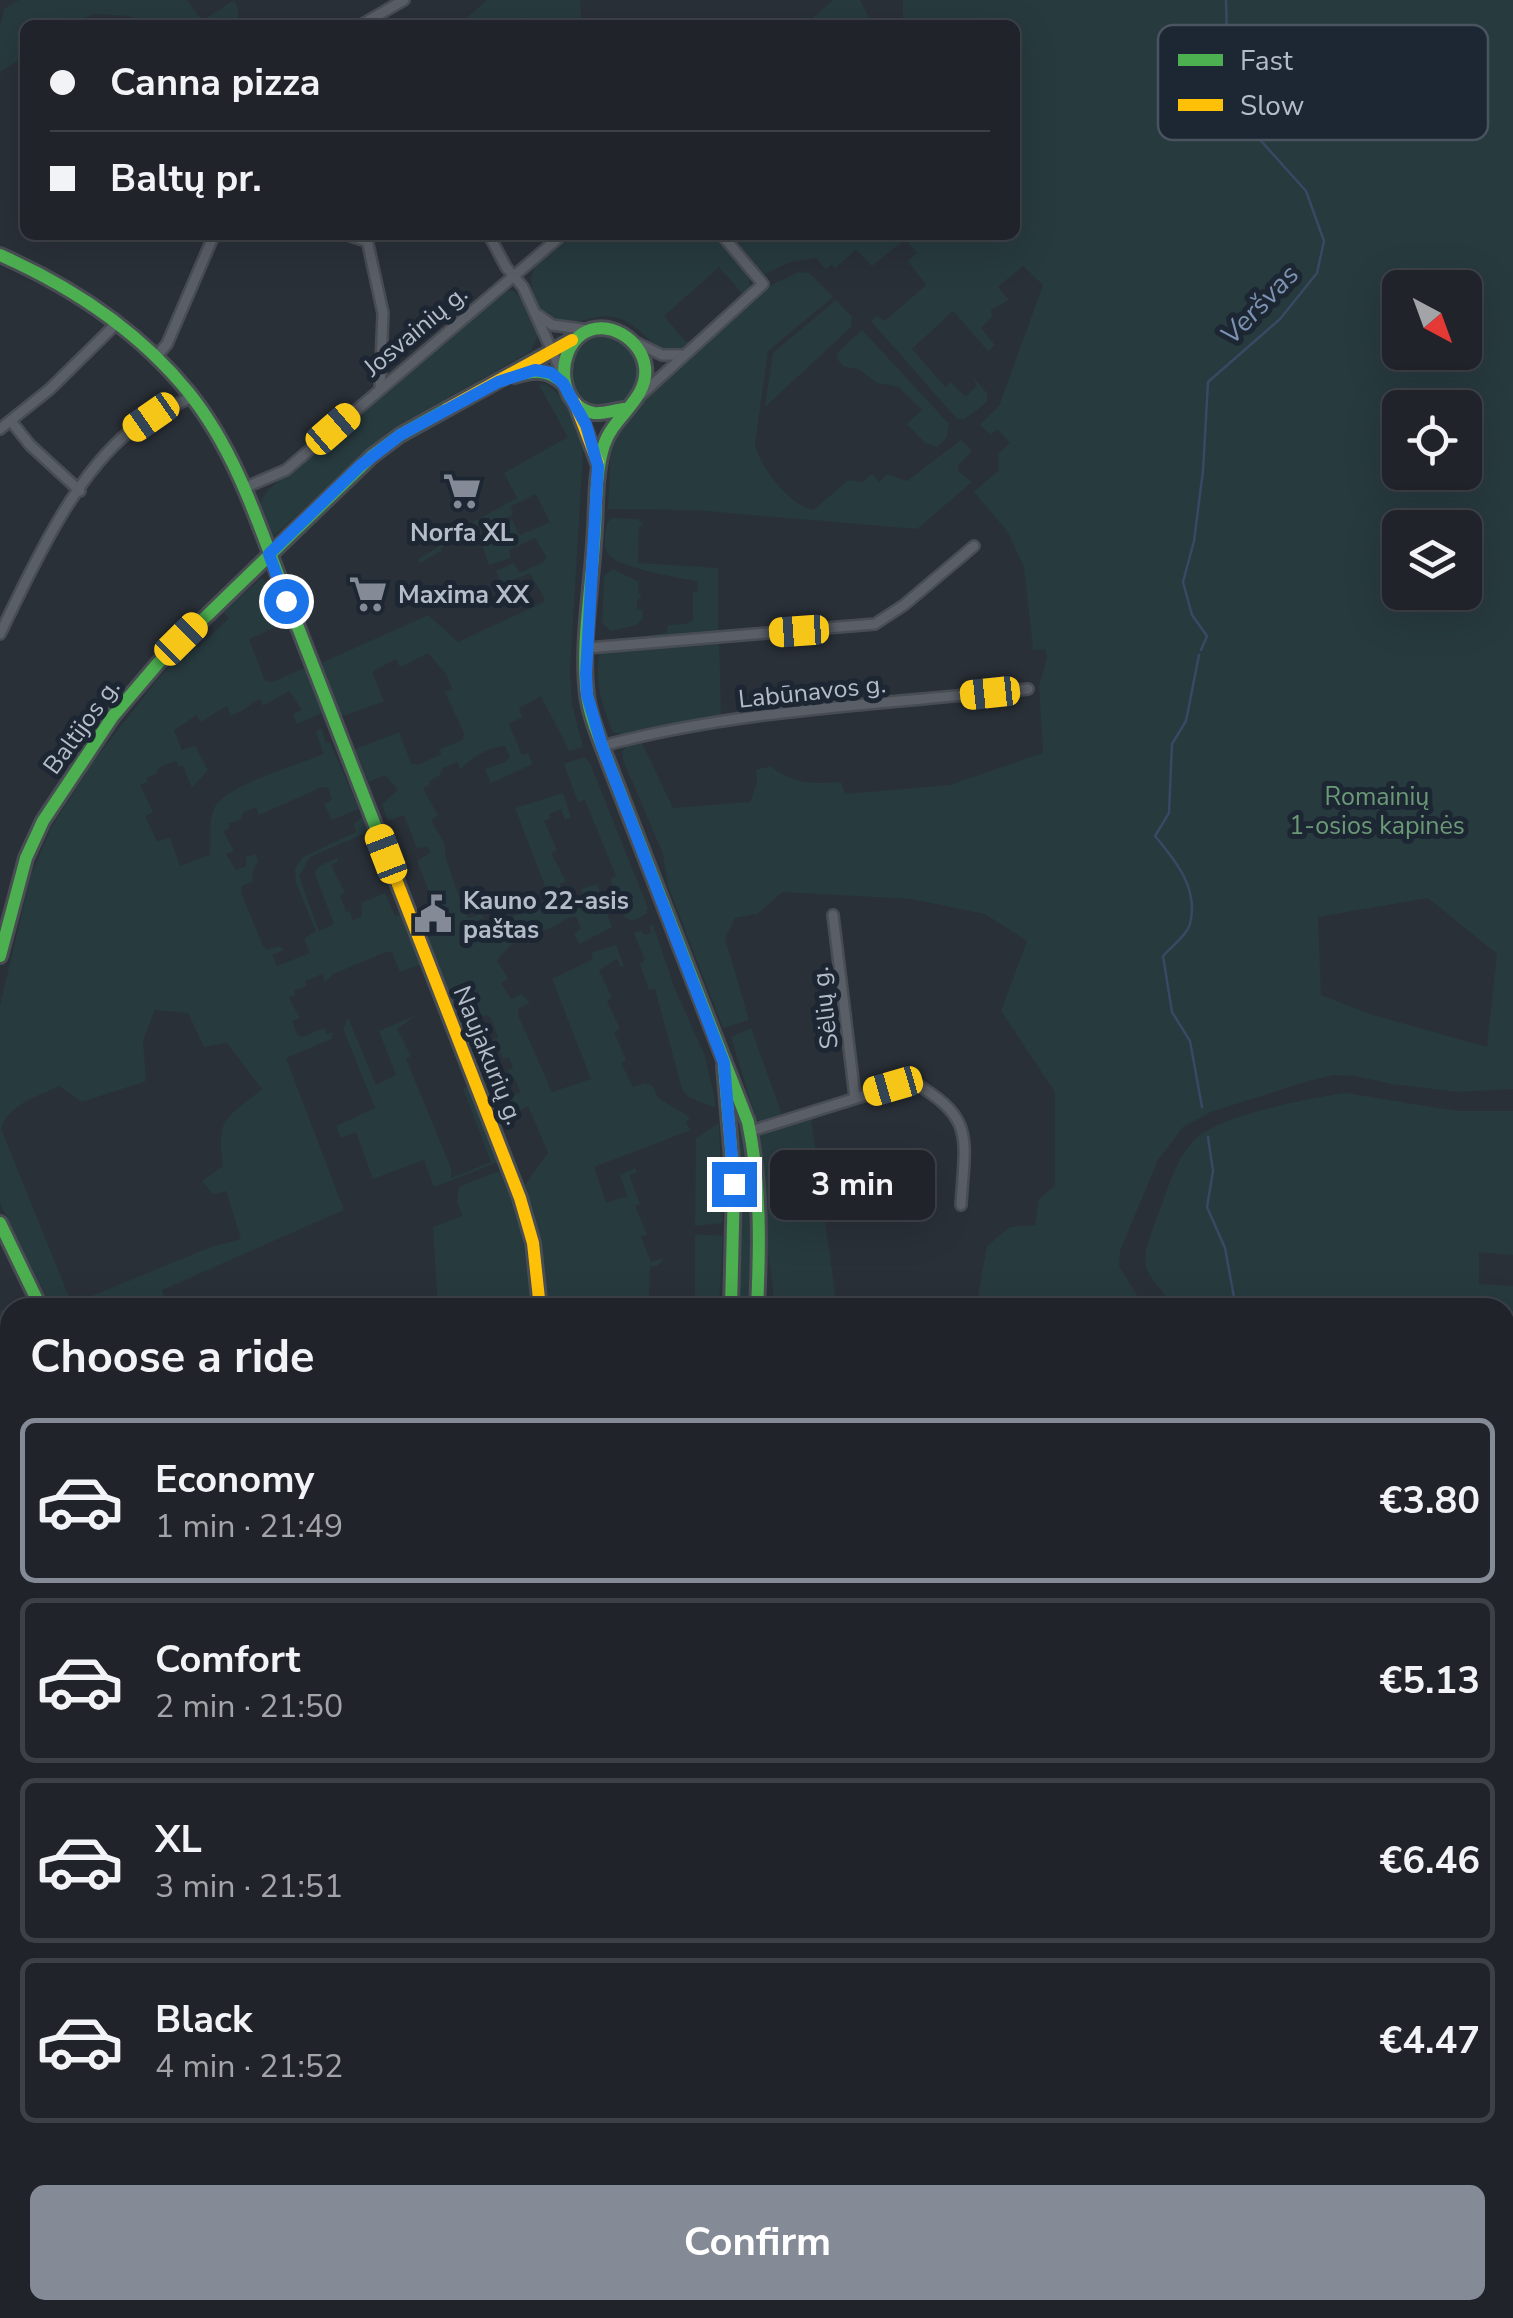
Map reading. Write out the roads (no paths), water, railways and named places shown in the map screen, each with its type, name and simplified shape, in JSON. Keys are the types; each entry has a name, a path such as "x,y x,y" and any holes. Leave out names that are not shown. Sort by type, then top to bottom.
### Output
{"street":[{"path":"373,20 404,0"},
{"path":"155,358 167,344 212,240"},
{"path":"366,240 383,313 380,388"},
{"path":"491,240 552,349 586,425 598,466"},
{"name":"Josvainių g.","path":"244,488 286,470 556,240"},
{"path":"574,402 598,413 629,405 763,284 726,240"},
{"path":"0,255 34,269 116,324 155,358 192,396 210,422 244,488"},
{"path":"533,309 552,325 589,333 618,332 662,356 686,354"},
{"path":"0,429 50,389 116,324"},
{"path":"562,378 567,350 589,333"},
{"name":"Baltijos g.","path":"0,956 26,858 43,821 82,759 158,662 360,466 400,435 552,349 589,333"},
{"path":"633,341 646,364 642,391 606,438 598,466 587,695 602,746 724,1063 740,1094 751,1131 759,1184 758,1298"},
{"name":"Baltijos g.","path":"498,382 535,370 562,378"},
{"path":"0,634 54,530 94,470 130,432 192,396"},
{"path":"11,421 30,445 80,491"},
{"name":"Naujakurių g.","path":"244,488 520,1198 533,1244 539,1298"},
{"path":"588,648 875,624 904,605 974,546"},
{"name":"Labūnavos g.","path":"602,746 663,729 724,720 1028,689"},
{"name":"Sėlių g.","path":"834,914 855,1098"},
{"path":"724,1063 734,1184 731,1298"},
{"path":"751,1131 911,1081 954,1111 964,1128 961,1204"},
{"path":"0,1223 36,1298"}],"waterway":[{"name":"Veršvas","path":"1226,0 1227,25"},
{"name":"Veršvas","path":"1201,650 1207,636 1192,615 1183,582 1194,541 1203,471 1208,382 1280,319 1317,273 1324,241 1306,191 1260,140"},
{"name":"Veršvas","path":"1199,655 1186,721 1172,744 1169,813 1155,836 1178,866 1191,899 1190,924 1163,956 1172,1012 1190,1041 1202,1107"},
{"name":"Veršvas","path":"1208,1137 1213,1171 1207,1207 1225,1248 1234,1298"}],"place":[{"name":"Norfa XL","path":"462,491"},
{"name":"Maxima XX","path":"368,594"},
{"name":"Kauno 22-asis paštas","path":"433,914"}],"park label":[{"name":"Romainių 1-osios kapinės","path":"1377,810"}]}
